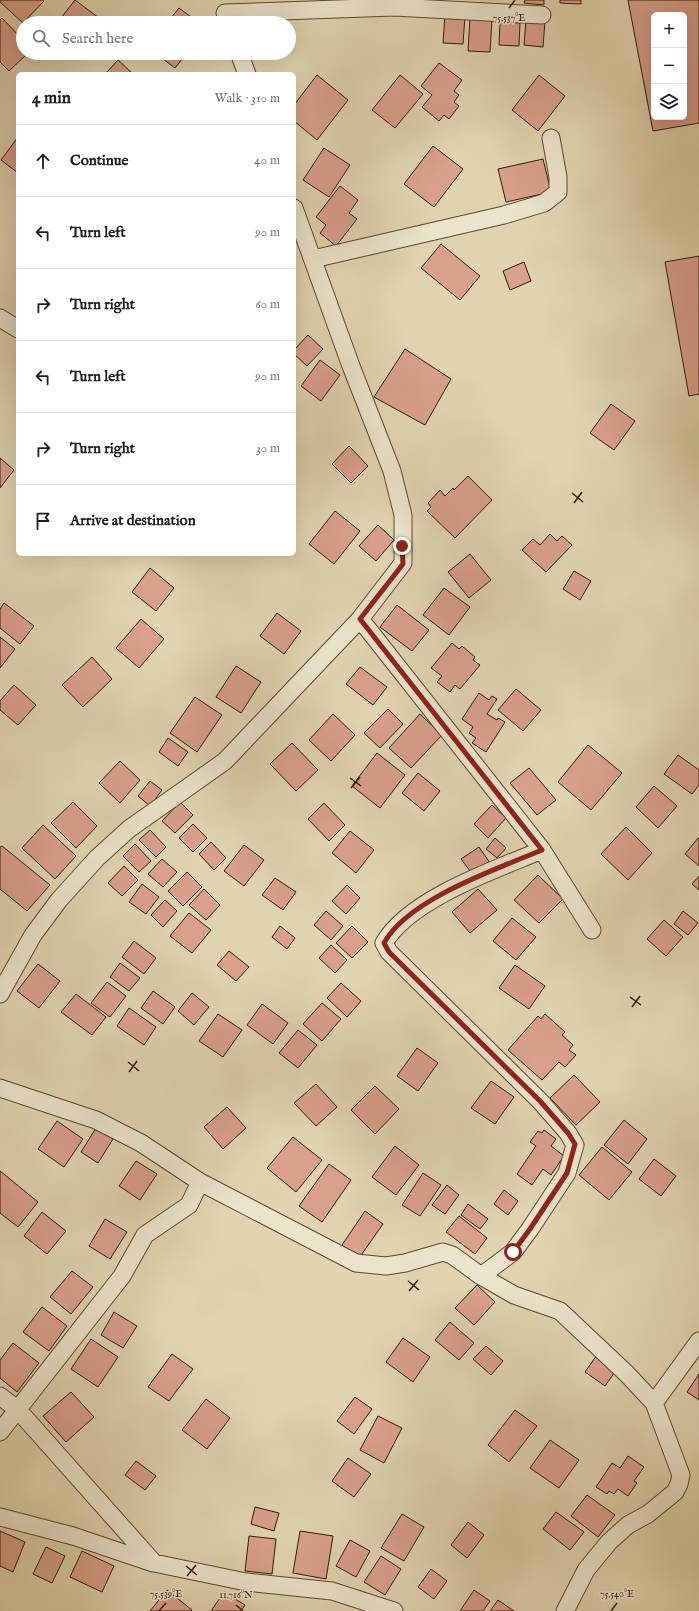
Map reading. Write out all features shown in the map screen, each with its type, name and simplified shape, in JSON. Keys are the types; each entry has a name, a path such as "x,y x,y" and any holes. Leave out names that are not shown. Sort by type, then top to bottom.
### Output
{"street":[{"path":"225,12 394,7 542,15"},
{"path":"242,60 246,72"},
{"path":"312,259 504,215 544,203 558,192 558,177 551,138"},
{"path":"0,994 33,936 59,900 97,858 129,829 225,761 360,619 403,564 403,515 392,471 296,214"},
{"path":"0,318 16,328"},
{"path":"360,619 542,850 592,930"},
{"path":"481,1276 513,1252 530,1229 567,1173 575,1144 568,1133 540,1101 389,952 384,943 389,935 406,918 444,892 542,850"},
{"path":"0,1088 96,1120 140,1143 200,1182 356,1263 386,1266 405,1263 443,1252 452,1255 481,1276 514,1295 560,1311 627,1374 654,1403 681,1475 675,1492 653,1510 628,1525 609,1542 586,1570 565,1611"},
{"path":"0,1432 122,1276 145,1235 190,1205 200,1182"},
{"path":"654,1403 699,1341"},
{"path":"0,1396 18,1410 154,1563"},
{"path":"0,1517 73,1536 154,1563 246,1582 332,1591 394,1611"}],"building":[{"path":"0,0 44,1 30,16 16,17 0,2"},
{"path":"75,0 96,16 62,16"},
{"path":"525,0 544,0 544,5 524,3"},
{"path":"560,0 581,0 581,4 560,3"},
{"path":"628,0 699,0 699,123 653,131"},
{"path":"179,8 190,16 173,16"},
{"path":"445,14 465,16 463,44 443,43"},
{"path":"2,18 16,33 16,60 21,60 9,71 0,62 0,20"},
{"path":"470,18 492,19 490,52 468,51"},
{"path":"526,20 545,21 543,47 524,45"},
{"path":"500,22 520,23 519,46 499,45"},
{"path":"118,60 131,72 107,72"},
{"path":"164,60 181,60 175,68"},
{"path":"439,63 462,80 454,91 459,95 454,102 459,106 449,119 444,115 439,121 422,107 432,95 421,86"},
{"path":"317,75 348,100 317,140 296,123 296,102"},
{"path":"400,75 423,94 395,128 372,110"},
{"path":"539,75 565,96 538,131 512,110"},
{"path":"16,140 16,171 1,160"},
{"path":"433,146 463,169 434,207 404,184"},
{"path":"324,148 350,165 329,197 303,180"},
{"path":"543,159 551,192 506,202 498,169"},
{"path":"340,186 358,200 349,213 357,219 336,246 320,233 326,225 316,217"},
{"path":"441,244 480,276 460,300 421,268"},
{"path":"699,256 699,394 689,396 665,262"},
{"path":"524,262 531,281 510,290 503,271"},
{"path":"308,335 323,349 307,366 296,356 296,348"},
{"path":"405,349 451,379 425,425 374,397"},
{"path":"320,360 340,375 321,401 301,386"},
{"path":"611,404 635,421 614,450 590,433"},
{"path":"349,446 368,466 351,483 332,464"},
{"path":"0,458 14,470 0,488"},
{"path":"468,476 492,500 455,538 427,511 431,507 428,503 440,490 445,496 453,488 454,490"},
{"path":"335,511 360,531 334,564 309,544"},
{"path":"378,525 394,540 376,561 359,546"},
{"path":"550,534 557,541 562,536 572,545 546,572 522,550 533,539 540,545"},
{"path":"470,554 491,580 469,598 448,572"},
{"path":"150,568 174,588 156,611 132,592"},
{"path":"574,571 591,581 580,600 563,589"},
{"path":"444,588 470,607 449,635 423,615"},
{"path":"4,603 34,626 20,644 0,628 0,609"},
{"path":"397,605 429,630 412,651 380,627"},
{"path":"277,613 301,631 284,654 260,636"},
{"path":"141,619 164,639 139,668 116,648"},
{"path":"0,637 15,649 0,668"},
{"path":"452,643 459,649 462,646 475,657 473,660 480,665 460,689 455,685 450,692 437,682 442,676 431,668"},
{"path":"92,657 112,679 83,707 62,685"},
{"path":"236,666 261,682 241,713 216,697"},
{"path":"360,667 387,687 373,705 346,684"},
{"path":"14,685 36,705 18,725 0,710 0,701"},
{"path":"516,689 541,710 523,731 498,710"},
{"path":"479,693 489,700 492,696 497,699 487,714 497,720 498,718 505,722 486,752 472,743 476,738 469,733 473,727 462,719"},
{"path":"195,697 222,715 197,752 170,733"},
{"path":"388,709 403,724 380,748 364,733"},
{"path":"333,714 355,735 331,761 309,740"},
{"path":"420,714 442,735 411,768 389,748"},
{"path":"168,738 188,752 178,766 159,752"},
{"path":"292,743 318,770 296,791 270,764"},
{"path":"588,745 622,773 591,810 558,782"},
{"path":"377,753 405,775 380,808 352,786"},
{"path":"678,755 699,770 699,785 692,794 664,774"},
{"path":"120,761 140,780 120,803 99,783"},
{"path":"529,768 556,800 537,815 510,783"},
{"path":"418,773 440,791 424,811 402,793"},
{"path":"150,781 162,790 150,806 138,796"},
{"path":"654,786 677,806 658,828 636,807"},
{"path":"73,802 97,826 76,848 51,823"},
{"path":"180,802 193,815 175,833 162,821"},
{"path":"324,803 345,825 329,841 308,819"},
{"path":"492,805 506,818 488,838 474,824"},
{"path":"193,824 207,838 193,852 179,838"},
{"path":"43,825 76,856 55,879 22,848"},
{"path":"626,827 652,853 628,880 601,854"},
{"path":"150,830 166,847 156,857 139,840"},
{"path":"350,831 374,850 356,873 332,853"},
{"path":"495,838 506,848 497,858 486,849"},
{"path":"699,838 699,866 685,854"},
{"path":"211,842 226,858 214,870 199,854"},
{"path":"135,844 151,861 139,872 123,856"},
{"path":"244,845 264,860 244,886 224,871"},
{"path":"2,846 50,885 27,911 0,889 0,847"},
{"path":"479,847 490,863 473,875 461,859"},
{"path":"162,859 177,872 163,887 148,874"},
{"path":"124,866 138,880 122,896 108,883"},
{"path":"187,872 202,887 183,906 168,891"},
{"path":"538,875 563,899 539,923 514,900"},
{"path":"699,876 699,890 692,884"},
{"path":"275,878 296,892 283,910 262,895"},
{"path":"142,884 159,897 146,914 129,902"},
{"path":"347,885 360,898 346,914 332,901"},
{"path":"204,889 220,905 206,920 189,905"},
{"path":"478,889 497,910 470,933 452,912"},
{"path":"165,900 177,911 163,927 151,915"},
{"path":"326,911 343,926 331,940 314,925"},
{"path":"683,911 698,923 688,935 674,924"},
{"path":"189,913 211,930 192,953 170,936"},
{"path":"512,918 536,937 516,960 493,941"},
{"path":"664,920 683,937 666,956 647,939"},
{"path":"280,926 295,938 287,949 272,937"},
{"path":"352,926 368,942 352,958 336,943"},
{"path":"134,941 156,958 144,974 122,957"},
{"path":"331,945 347,960 335,973 319,958"},
{"path":"229,951 249,967 236,981 217,965"},
{"path":"120,963 140,978 129,991 110,977"},
{"path":"38,964 60,981 39,1008 17,991"},
{"path":"515,965 545,986 529,1009 499,988"},
{"path":"107,982 126,996 110,1017 91,1003"},
{"path":"341,983 361,1001 347,1017 327,998"},
{"path":"153,991 175,1007 163,1024 141,1008"},
{"path":"192,993 209,1007 194,1025 178,1011"},
{"path":"76,994 106,1017 92,1035 61,1012"},
{"path":"322,1003 341,1019 322,1041 303,1024"},
{"path":"262,1004 288,1023 273,1044 247,1025"},
{"path":"129,1008 156,1027 144,1045 117,1026"},
{"path":"218,1014 242,1030 223,1057 199,1041"},
{"path":"545,1014 565,1032 562,1035 573,1045 569,1050 576,1055 565,1067 559,1062 542,1080 508,1050 538,1016 541,1019"},
{"path":"298,1030 317,1045 298,1068 279,1053"},
{"path":"417,1048 438,1063 418,1091 397,1076"},
{"path":"574,1075 600,1102 576,1125 550,1098"},
{"path":"491,1081 514,1097 495,1124 471,1108"},
{"path":"316,1084 337,1107 316,1126 294,1103"},
{"path":"375,1086 399,1109 375,1134 351,1110"},
{"path":"227,1107 246,1128 223,1149 204,1127"},
{"path":"624,1120 647,1139 628,1164 604,1145"},
{"path":"57,1121 83,1139 64,1167 38,1149"},
{"path":"96,1128 113,1139 98,1163 81,1152"},
{"path":"544,1130 556,1139 551,1146 564,1156 551,1175 543,1169 532,1185 517,1174 536,1146 530,1142 538,1131 542,1133"},
{"path":"293,1137 322,1160 296,1192 267,1168"},
{"path":"395,1146 419,1165 396,1195 372,1177"},
{"path":"602,1147 632,1172 609,1200 579,1175"},
{"path":"654,1159 676,1176 661,1196 639,1179"},
{"path":"136,1161 157,1174 140,1200 119,1186"},
{"path":"329,1164 351,1180 322,1222 299,1206"},
{"path":"0,1171 38,1202 18,1227 0,1213"},
{"path":"423,1173 441,1185 420,1216 402,1205"},
{"path":"447,1185 459,1195 445,1214 432,1205"},
{"path":"504,1190 518,1201 508,1215 494,1204"},
{"path":"468,1204 488,1219 480,1229 461,1215"},
{"path":"365,1211 383,1224 359,1258 342,1245"},
{"path":"42,1212 66,1231 47,1254 24,1236"},
{"path":"459,1216 487,1238 475,1254 446,1232"},
{"path":"105,1219 127,1232 110,1259 89,1246"},
{"path":"72,1271 93,1287 71,1314 50,1297"},
{"path":"477,1285 495,1302 474,1325 455,1308"},
{"path":"42,1307 67,1326 49,1351 23,1332"},
{"path":"114,1312 137,1326 123,1348 101,1335"},
{"path":"450,1322 474,1343 459,1360 435,1340"},
{"path":"403,1338 430,1357 413,1382 386,1362"},
{"path":"91,1339 118,1357 98,1387 71,1369"},
{"path":"13,1343 39,1363 17,1392 0,1378 0,1360"},
{"path":"486,1346 503,1361 491,1375 473,1359"},
{"path":"172,1354 193,1369 169,1401 148,1387"},
{"path":"597,1355 617,1369 605,1386 585,1372"},
{"path":"699,1374 699,1400 687,1392"},
{"path":"71,1392 94,1417 66,1442 43,1416"},
{"path":"355,1397 372,1409 354,1434 337,1421"},
{"path":"206,1399 230,1418 207,1449 182,1430"},
{"path":"515,1410 537,1426 509,1462 488,1445"},
{"path":"378,1416 402,1428 384,1463 360,1450"},
{"path":"550,1440 579,1460 559,1488 530,1468"},
{"path":"628,1456 644,1467 634,1481 637,1483 628,1496 618,1489 614,1494 609,1491 607,1494 596,1487 612,1463 620,1468"},
{"path":"348,1458 371,1474 354,1497 332,1481"},
{"path":"136,1461 156,1476 145,1490 125,1475"},
{"path":"587,1495 615,1515 598,1537 571,1516"},
{"path":"255,1507 279,1513 274,1531 251,1524"},
{"path":"556,1512 584,1532 570,1550 543,1529"},
{"path":"402,1514 424,1527 404,1561 381,1548"},
{"path":"468,1522 484,1535 467,1558 451,1545"},
{"path":"0,1531 25,1542 13,1572 0,1566"},
{"path":"300,1531 333,1536 326,1579 293,1573"},
{"path":"249,1536 276,1539 272,1574 245,1571"},
{"path":"350,1540 370,1551 356,1577 336,1566"},
{"path":"46,1547 65,1556 52,1583 33,1574"},
{"path":"82,1551 114,1566 102,1592 70,1577"},
{"path":"381,1556 401,1569 385,1595 364,1582"},
{"path":"431,1569 447,1581 434,1599 418,1587"},
{"path":"167,1590 192,1610 150,1611"},
{"path":"474,1590 490,1601 483,1611 460,1611"},
{"path":"224,1592 245,1605 241,1611 211,1611"},
{"path":"498,1600 514,1611 490,1611"}],"route":[{"path":"402,546 403,564 360,619 542,850 444,892 406,918 389,935 384,943 389,952 540,1101 568,1133 575,1144 567,1173 513,1252"}]}
